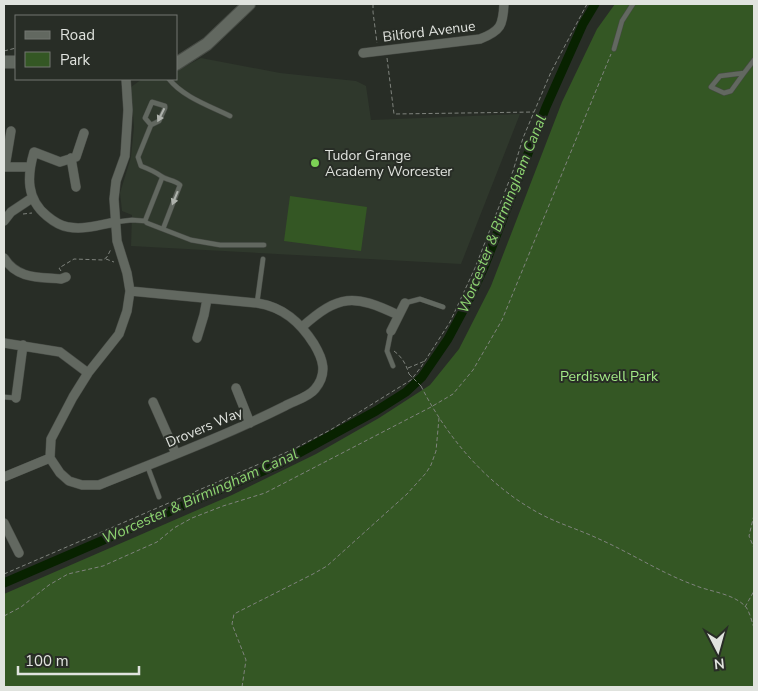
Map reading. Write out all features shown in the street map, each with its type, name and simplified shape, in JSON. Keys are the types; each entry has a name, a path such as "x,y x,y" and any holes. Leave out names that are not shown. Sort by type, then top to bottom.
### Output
{"street":[{"name":"Bilford Avenue","path":"363,53 480,39 493,34 501,25 504,4"},
{"path":"178,63 207,44 243,6"},
{"path":"4,477 50,458 51,440 68,405 88,373 119,334 127,311 130,291 127,273 117,241 114,199 116,181 125,156 127,119 126,80"},
{"path":"11,131 4,167 30,167"},
{"path":"84,133 76,157 60,162 34,152 30,167 29,184 32,198 43,213 62,225 69,227 94,226 115,222"},
{"path":"71,158 76,187"},
{"path":"5,220 11,212 32,198"},
{"path":"4,258 17,272 61,279 65,277"},
{"name":"Drovers Way","path":"50,458 60,473 69,481 82,485 99,485 250,423 314,391 321,380 323,369 322,357 302,327 293,318 277,308 257,303 130,291"},
{"path":"196,338 204,315 207,298"},
{"path":"302,327 318,312 346,300 370,303 398,316"},
{"path":"391,331 405,303"},
{"path":"4,343 60,352 88,373"},
{"path":"16,398 23,345"},
{"path":"236,388 250,423"},
{"path":"153,402 176,454"},
{"path":"4,523 19,553"}],"lane":[{"path":"614,49 622,21 634,4"},
{"path":"744,73 720,76 711,87 724,93 730,91 744,73 754,60"},
{"path":"170,80 187,94 230,116"},
{"path":"151,124 145,118 154,101 165,106 165,108 159,121 151,124 138,157 142,166 156,171 162,178 176,181 180,185 163,229"},
{"path":"145,221 162,178"},
{"path":"115,222 145,221 191,240 220,245 264,245"},
{"path":"257,303 263,259"},
{"path":"405,303 420,299 443,306"},
{"path":"391,331 387,351 393,366"},
{"path":"4,397 16,398"},
{"path":"147,465 159,497"}],"path":[{"path":"373,4 373,12 394,114 534,112"},
{"path":"4,574 294,448 332,429 411,380 450,322 475,268 550,72 587,4"},
{"path":"4,616 22,607 49,585 68,574 103,566 157,542 174,528 192,518 265,492 453,394 473,370 502,320 614,49"},
{"path":"5,220 25,214 43,213"},
{"path":"65,277 60,268 74,259 103,260 108,257 113,244 117,241"},
{"path":"391,331 391,346 394,351 400,354 408,368 409,374 421,386 431,407 464,452 509,495 552,521 600,539 693,585 731,597 745,607 754,628"},
{"path":"408,368 425,361"},
{"path":"242,687 246,660 232,624 234,614 327,566 407,494 431,465 436,451 439,417"},
{"path":"754,515 750,536 754,548"},
{"path":"745,607 754,591"},
{"path":"749,613 754,614"}],"shaded area":[{"name":"Tudor Grange Academy Worcester","path":"201,58 280,73 356,81 366,86 371,120 520,114 461,264 131,246 132,215 122,211 120,193 131,157 134,127 131,87 141,80 178,80 178,70"}],"green space":[{"name":"Perdiswell Park","path":"615,4 754,4 754,687 4,687 4,594 232,495 316,454 379,418 430,385 459,349 491,286 562,102 597,29"},
{"path":"290,196 367,207 361,251 284,241"}],"waterway":[{"name":"Worcester & Birmingham Canal","path":"4,583 277,465 376,411 406,392 422,377 448,339 471,296 485,265 546,107 583,24 595,4"}],"place":[{"name":"Tudor Grange Academy Worcester","path":"315,163"}]}
